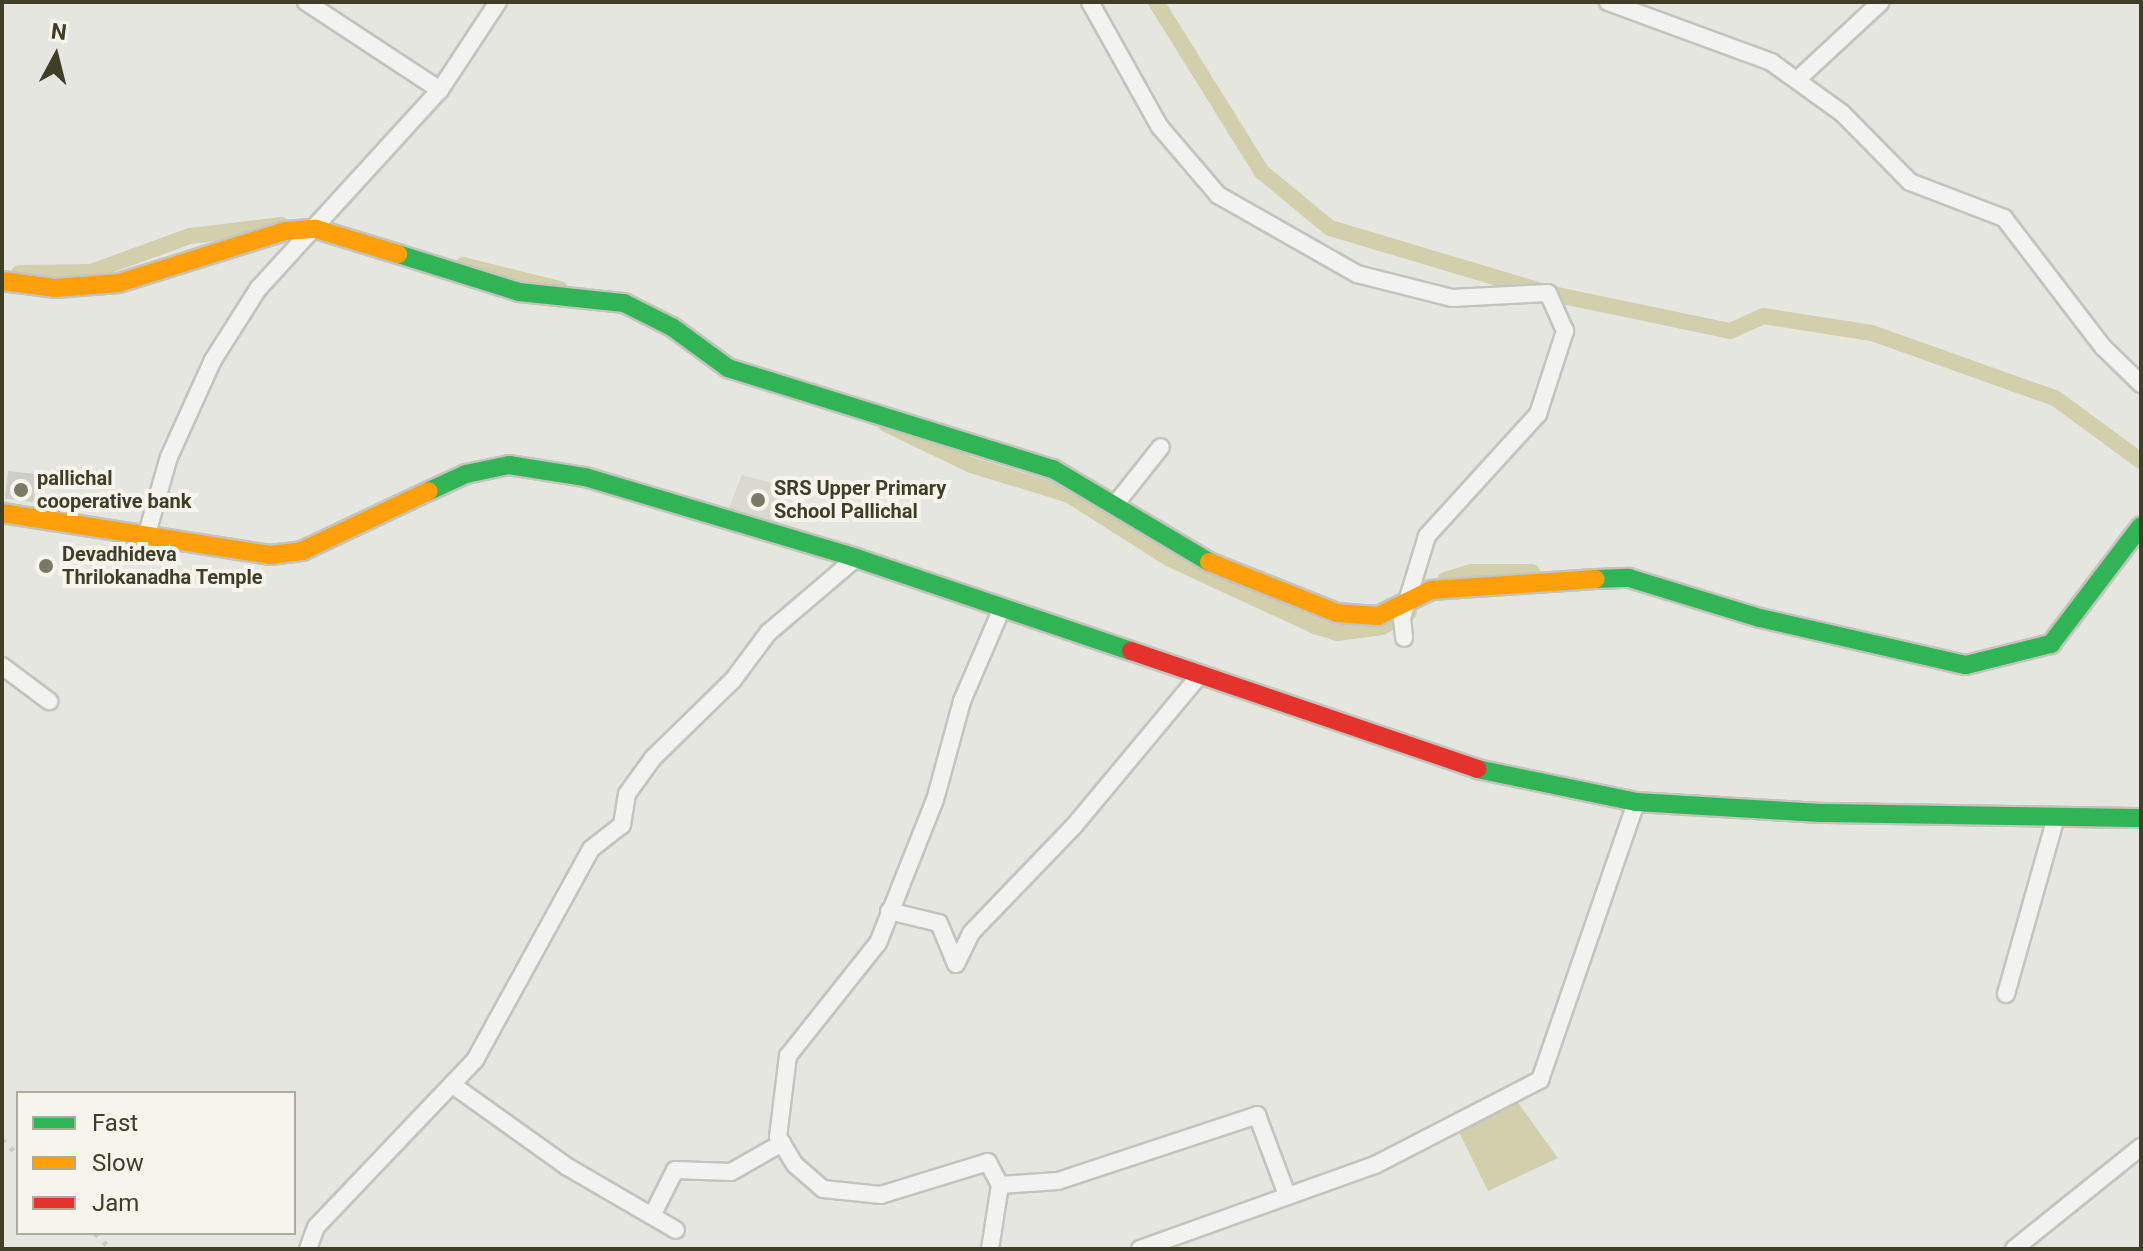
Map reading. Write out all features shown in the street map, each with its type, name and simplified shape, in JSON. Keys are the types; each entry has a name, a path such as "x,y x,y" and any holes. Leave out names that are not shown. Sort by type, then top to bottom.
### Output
{"street":[{"path":"306,2 440,90"},
{"path":"146,537 169,457 213,360 258,289 440,90 498,2"},
{"path":"1090,2 1160,127 1218,195 1357,274 1452,298 1548,293 1565,331 1538,414 1427,536 1407,602 1404,638"},
{"path":"1608,2 1744,48 1798,79 1842,113 1910,182 2004,218 2103,347 2141,384"},
{"path":"1798,79 1881,2"},
{"path":"2,281 55,288 119,283 285,231 316,229 519,292 624,303 672,327 728,368 1053,469 1191,555 1306,604 1378,616 1407,602 1465,585 1629,578 1760,618 1966,665 2051,644 2141,526"},
{"path":"1114,506 1161,447"},
{"path":"2,513 270,555 302,551 466,474 509,465 585,477 856,558 1507,779 1636,802 2055,821 2141,818"},
{"path":"308,1249 316,1227 454,1086 495,1028 591,849 622,825 627,794 653,758 733,680 768,633 856,558"},
{"path":"990,1249 1000,1185 988,1162 881,1195 823,1189 795,1165 782,1143 788,1056 878,943 935,800 962,701 1002,608"},
{"path":"2,666 49,701"},
{"path":"889,911 939,923 956,964 971,933 1074,826 1200,675"},
{"path":"1140,1249 1375,1165 1540,1080 1636,802"},
{"path":"2006,994 2055,821"},
{"path":"454,1086 566,1166 676,1230"},
{"path":"1000,1185 1058,1181 1257,1115 1287,1195"},
{"path":"652,1216 675,1170 731,1172 782,1143"},
{"path":"2014,1249 2141,1147"}],"shaded area":[{"name":"SRS Upper Primary School Pallichal","path":"742,475 787,487 777,524 727,513"},
{"path":"1516,1100 1558,1158 1488,1191 1454,1122"}],"building":[{"name":"pallichal cooperative bank","path":"8,471 37,474 34,502 5,499"}],"waterway":[{"path":"1156,2 1262,172 1330,228 1548,293 1730,331 1763,316 1872,333 2055,398 2141,461"},
{"path":"19,273 91,272 190,236 281,225"},
{"path":"463,265 560,289"},
{"path":"886,424 971,465 1069,495 1170,559 1315,626 1338,633 1382,627 1409,612"},
{"path":"1445,580 1472,572 1532,572"}],"railway":[{"path":"2,1139 16,1153"},
{"path":"97,1235 111,1249"}],"traffic: fast":[{"path":"398,254 519,292 624,303 672,327 728,368 1053,469 1209,562"},
{"path":"429,491 466,474 509,465 585,477 856,558 1131,651"},
{"path":"1596,579 1629,578 1760,618 1966,665 2051,644 2141,526"},
{"path":"1477,769 1636,802 1821,813 2141,818"}],"traffic: slow":[{"path":"2,281 55,288 119,283 285,231 316,229 398,254"},
{"path":"2,513 270,555 302,551 429,491"},
{"path":"1209,562 1337,613 1378,616 1431,590 1596,579"}],"traffic: jam":[{"path":"1131,651 1477,769"}],"place":[{"name":"pallichal cooperative bank","path":"21,490"},
{"name":"SRS Upper Primary School Pallichal","path":"758,500"},
{"name":"Devadhideva Thrilokanadha Temple","path":"46,566"}]}
